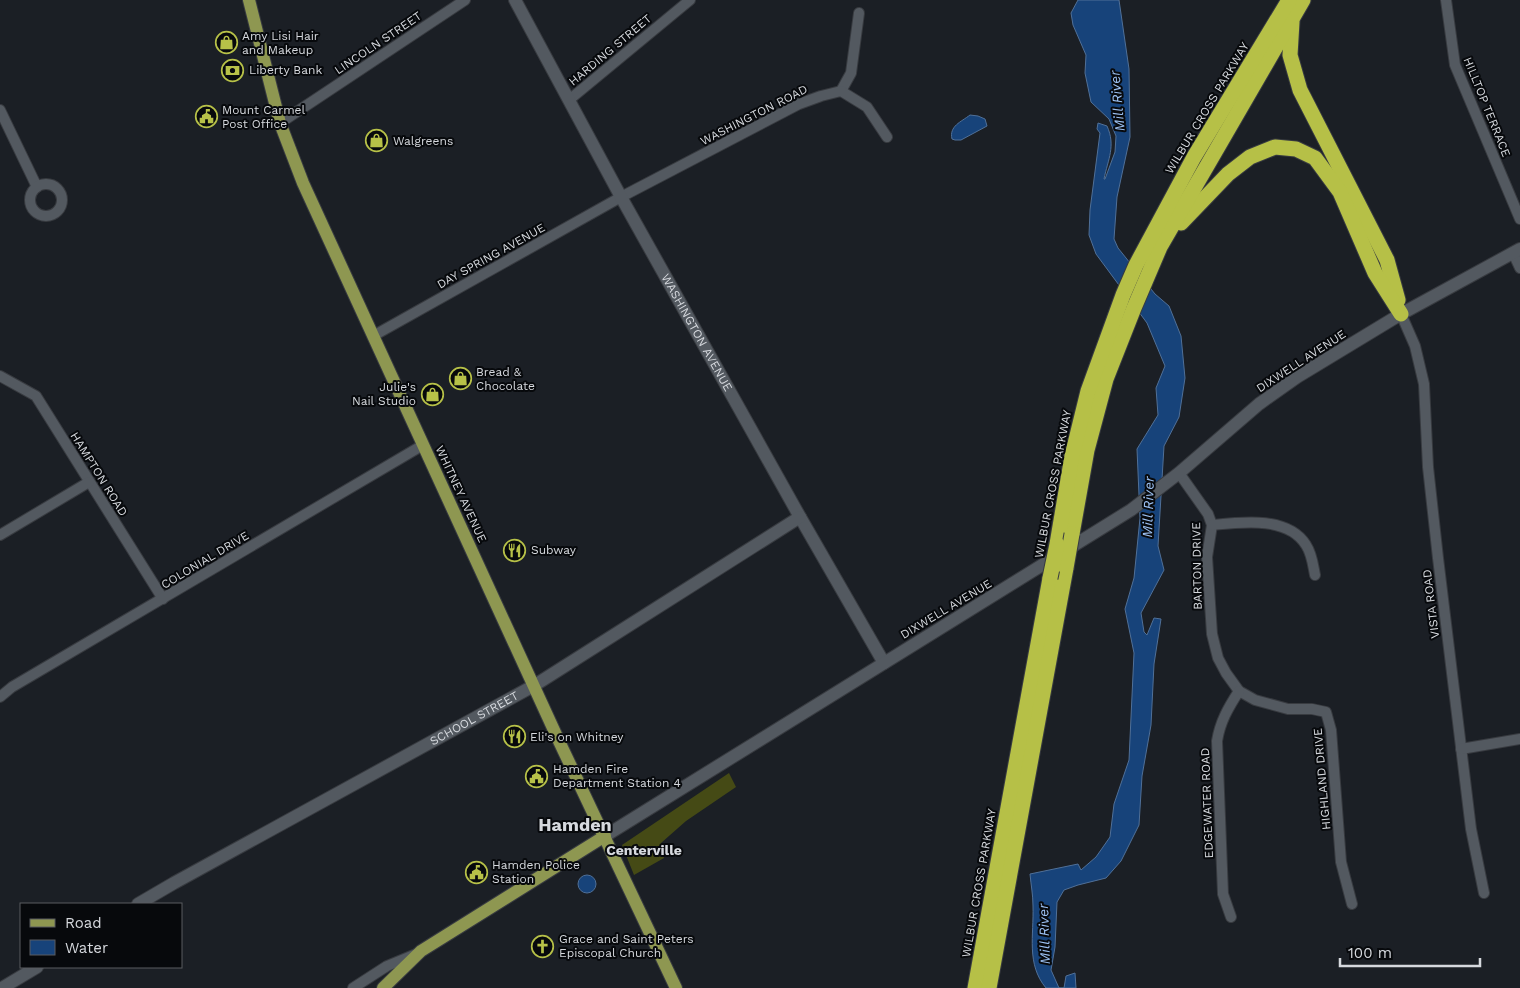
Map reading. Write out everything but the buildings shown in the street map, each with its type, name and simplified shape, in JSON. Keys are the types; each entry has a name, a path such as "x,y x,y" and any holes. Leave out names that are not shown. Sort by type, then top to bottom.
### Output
{"highway":[{"name":"WILBUR CROSS PARKWAY","path":"976,988 1072,456 1088,391 1136,265 1194,157 1289,0"},
{"path":"989,988 1087,450 1106,379 1160,247 1302,0"},
{"path":"1292,18 1290,55 1300,90 1387,260 1402,314"},
{"path":"1160,247 1215,187 1250,157 1275,148 1296,149 1315,158 1340,192 1375,273 1402,314"}],"main road":[{"name":"WHITNEY AVENUE","path":"249,0 280,123 303,184 676,988"},
{"name":"DIXWELL AVENUE","path":"383,988 421,951 605,836"}],"street":[{"name":"LINCOLN STREET","path":"280,123 465,0"},
{"name":"WASHINGTON AVENUE","path":"515,0 621,197 800,518 884,663"},
{"name":"HARDING STREET","path":"569,100 690,0"},
{"name":"HILLTOP TERRACE","path":"1446,0 1455,65 1520,219"},
{"path":"859,13 851,73 841,91 867,107 887,136"},
{"name":"WASHINGTON ROAD","path":"621,197 799,104 841,91"},
{"path":"0,110 37,187"},
{"name":"DAY SPRING AVENUE","path":"373,336 621,197"},
{"path":"1516,251 1520,268"},
{"name":"DIXWELL AVENUE","path":"605,836 1136,506 1179,473 1259,404 1286,385 1402,314 1516,251"},
{"name":"VISTA ROAD","path":"1402,314 1415,346 1424,384 1428,467 1461,749 1473,844 1484,894"},
{"name":"HAMPTON ROAD","path":"0,377 36,396 163,599"},
{"name":"COLONIAL DRIVE","path":"0,697 12,687 423,445"},
{"name":"BARTON DRIVE","path":"1179,473 1208,514 1212,525 1207,557 1212,634 1218,658 1239,691"},
{"path":"0,535 89,482"},
{"name":"SCHOOL STREET","path":"140,903 535,685 800,518"},
{"path":"1212,525 1276,524 1287,528 1297,534 1307,546 1315,575"},
{"name":"HIGHLAND DRIVE","path":"1239,691 1254,700 1271,706 1326,712 1331,730 1341,862 1352,904"},
{"name":"EDGEWATER ROAD","path":"1231,917 1223,894 1216,741 1224,714 1239,691"},
{"path":"1461,749 1520,739"},
{"path":"353,988 387,966 421,951"},
{"path":"2,988 34,968"}],"green space":[{"path":"729,773 736,787 686,821 661,843 664,858 634,875 622,845"}],"water":[{"name":"Mill River","path":"1078,0 1119,0 1129,69 1130,137 1117,197 1114,239 1118,248 1155,294 1169,306 1181,336 1185,378 1179,417 1164,446 1158,546 1164,570 1141,613 1144,632 1147,635 1154,618 1161,619 1154,664 1151,725 1142,776 1139,825 1121,861 1106,878 1064,890 1057,902 1055,947 1051,970 1059,988 1046,988 1040,979 1033,959 1033,902 1030,874 1078,864 1081,870 1096,857 1110,837 1114,804 1129,760 1134,653 1125,609 1134,578 1140,518 1137,449 1158,415 1156,388 1165,366 1147,323 1096,254 1089,235 1090,210 1100,133 1097,129 1098,123 1107,126 1111,140 1104,179 1115,152 1116,136 1109,119 1091,102 1085,73 1086,55 1073,25 1071,13"},
{"path":"970,115 985,119 987,126 961,140 952,139 954,128"},
{"path":"587,875 593,878 596,884 593,890 587,893 581,890 578,884 581,878"},
{"path":"1075,973 1076,988 1064,988 1066,976"}],"place":[{"name":"Amy Lisi Hair and Makeup","path":"226,43"},
{"name":"Liberty Bank","path":"233,70"},
{"name":"Mount Carmel Post Office","path":"206,117"},
{"name":"Walgreens","path":"377,141"},
{"name":"Bread & Chocolate","path":"460,379"},
{"name":"Julie's Nail Studio","path":"432,394"},
{"name":"Subway","path":"515,550"},
{"name":"Eli's on Whitney","path":"514,737"},
{"name":"Hamden Fire Department Station 4","path":"537,776"},
{"name":"Hamden Police Station","path":"476,872"},
{"name":"Grace and Saint Peters Episcopal Church","path":"543,946"}],"district":[{"name":"Hamden","path":"575,825"},
{"name":"Centerville","path":"644,850"}]}
